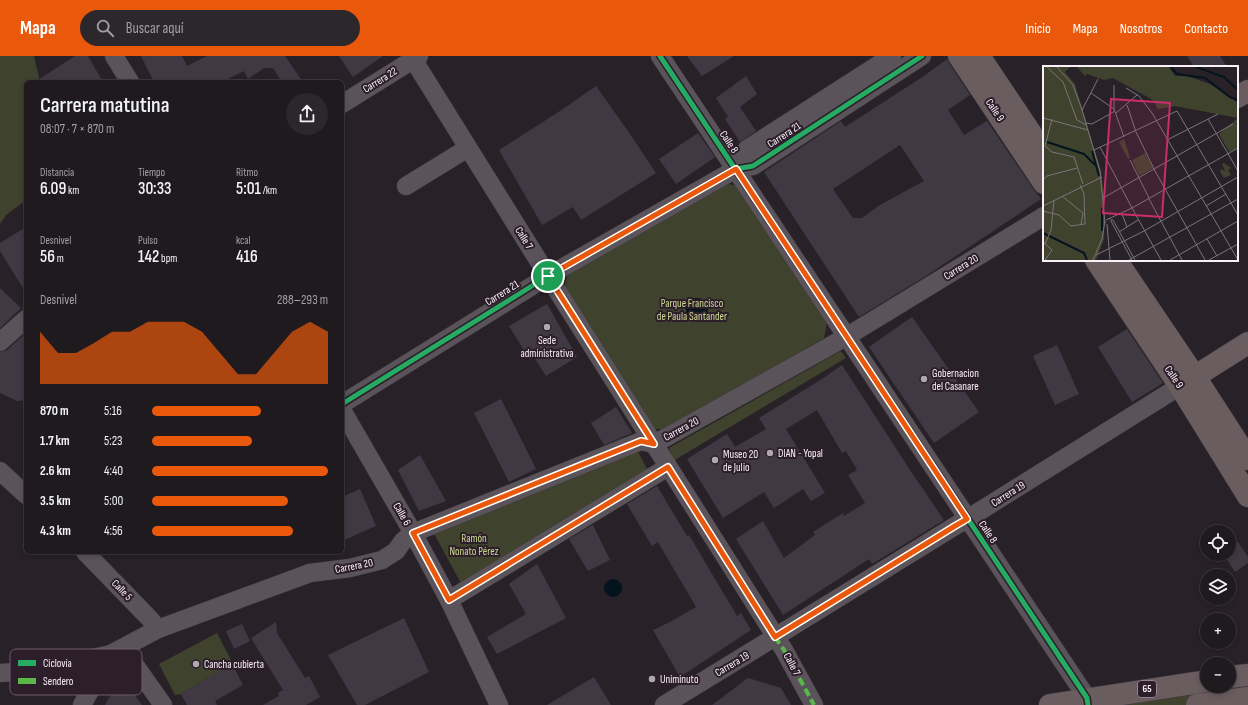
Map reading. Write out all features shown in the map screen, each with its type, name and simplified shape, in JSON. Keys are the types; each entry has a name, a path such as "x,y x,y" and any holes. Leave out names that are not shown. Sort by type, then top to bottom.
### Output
{"main road":[{"name":"Calle 9","path":"959,56 1043,182"},
{"name":"Calle 9","path":"979,56 1043,152"},
{"path":"1238,97 1248,91"},
{"name":"Calle 9","path":"1097,261 1187,382 1248,459"},
{"name":"Calle 9","path":"1117,261 1187,382 1247,493"},
{"name":"Carrera 19","path":"1187,382 1248,344"},
{"path":"1236,676 1248,675"},
{"name":"65","path":"1050,705 1087,702 1200,681"},
{"path":"1197,705 1248,698"}],"street":[{"path":"114,56 129,80"},
{"name":"Calle 8","path":"660,56 1087,702"},
{"name":"Carrera 21","path":"736,169 746,150 892,56"},
{"name":"Carrera 21","path":"344,403 548,276 736,169 753,166 922,56"},
{"name":"Carrera 22","path":"344,103 414,57"},
{"name":"Calle 7","path":"414,57 468,148 784,650 814,705"},
{"path":"406,186 468,148"},
{"name":"Carrera 20","path":"122,649 158,629 310,573 350,568 382,560 396,551 403,541 413,533 641,441 654,444 846,338 1043,217"},
{"path":"0,342 24,321"},
{"name":"Carrera 19","path":"664,705 1187,382"},
{"name":"Calle 6","path":"344,413 413,533 449,600 499,705"},
{"path":"449,600 668,467"},
{"path":"0,471 24,493"},
{"name":"Calle 5","path":"87,554 158,629"},
{"name":"Carrera 20","path":"0,673 10,672"},
{"path":"142,675 163,705"},
{"path":"82,705 88,695"}],"green space":[{"path":"0,56 34,56 40,80 24,80 24,202 6,215 0,224"},
{"name":"Parque Francisco de Paula Santander","path":"727,184 735,185 827,322 824,338 665,430 650,428 564,288 567,275"},
{"path":"841,351 846,358 673,461 669,448"},
{"name":"Ramón Nonato Pérez","path":"636,448 649,473 462,585 432,530"},
{"name":"Cancha cubierta","path":"217,633 233,664 181,694 175,695 159,664"},
{"path":"1248,678 1248,705 1065,705 1200,687 1200,693 1236,693 1236,683"}],"water":[{"path":"697,298 705,301 708,309 705,317 697,320 689,317 686,309 689,301"},
{"path":"609,579 617,579 622,584 620,595 617,597 609,597 604,592 604,584"}],"building":[{"path":"75,56 88,56 102,80 38,80"},
{"path":"141,56 182,56 187,66 207,56 285,56 302,80 281,80 273,68 264,68 248,79 244,71 226,80 153,80"},
{"path":"339,56 383,56 353,77"},
{"path":"687,56 734,56 702,76"},
{"path":"1187,56 1220,56 1226,66 1193,66"},
{"path":"947,59 970,95 948,110 964,135 987,121 1041,199 926,276 859,317 764,172 841,121 845,127 924,76","holes":["900,145 924,181 880,205 862,218 853,218 833,189"]},
{"path":"746,76 757,94 740,107 756,131 740,142 725,119 728,117 716,98"},
{"path":"596,86 656,173 581,220 573,207 542,225 499,150"},
{"path":"698,133 715,157 676,184 659,159"},
{"path":"24,228 24,290 0,251 0,243"},
{"path":"0,288 21,308 0,328"},
{"path":"547,304 577,357 546,376 534,357 530,360 509,326"},
{"name":"Gobernacion del Casanare","path":"912,317 979,412 934,443 869,347"},
{"path":"1127,329 1163,383 1132,402 1098,347"},
{"path":"24,335 24,400 17,401 0,393 0,352 7,350"},
{"path":"1057,345 1079,394 1055,405 1033,356"},
{"path":"842,365 944,520 872,564 869,559 783,615 736,539 763,521 784,558 815,535 813,532 843,513 844,516 865,503 848,475 857,470 846,451 842,453 817,410 786,429 825,493 811,501 803,489 774,508 764,492 723,518 687,459 727,434 735,447 766,429 759,418"},
{"path":"501,399 536,469 509,482 474,413"},
{"path":"616,407 632,433 604,445 591,423"},
{"path":"420,455 446,501 419,511 398,470"},
{"path":"657,486 687,536 689,535 737,616 741,613 751,630 680,677 653,630 696,607 658,542 652,546 627,504"},
{"path":"360,489 376,526 344,540 344,496"},
{"path":"593,525 610,560 588,571 569,539"},
{"path":"1238,542 1248,557 1248,563 1236,571 1236,569 1233,569 1228,561 1236,561 1236,543"},
{"path":"537,564 566,618 497,654 487,637 526,614 509,584"},
{"path":"404,618 429,672 365,705 357,705 328,655"},
{"path":"276,622 277,633 305,678 309,676 320,697 306,705 263,705 279,696 278,693 283,690 251,638"},
{"path":"242,624 250,641 234,649 226,631"},
{"path":"232,664 243,685 215,701 217,705 187,705 181,694"},
{"path":"594,677 611,705 547,705"},
{"path":"748,678 781,688 791,705 712,705"},
{"path":"111,695 135,695 142,705 105,705"}],"marked path":[{"path":"413,533 641,441 654,444"},
{"path":"449,600 668,467"},
{"path":"775,637 784,650 814,705"}],"cycle path":[{"path":"660,56 1087,698 1088,705"},
{"path":"344,403 548,276 736,169 753,166 922,56"}],"place":[{"name":"Sede administrativa","path":"547,327"},
{"name":"Gobernacion del Casanare","path":"924,379"},
{"name":"DIAN - Yopal","path":"770,453"},
{"name":"Museo 20 de Julio","path":"715,460"},
{"name":"Cancha cubierta","path":"196,664"},
{"name":"Uniminuto","path":"652,679"}],"route":[{"path":"736,169 846,338 967,519 775,637 668,467 449,600 413,533 641,441 654,444 548,276 736,169"}]}
